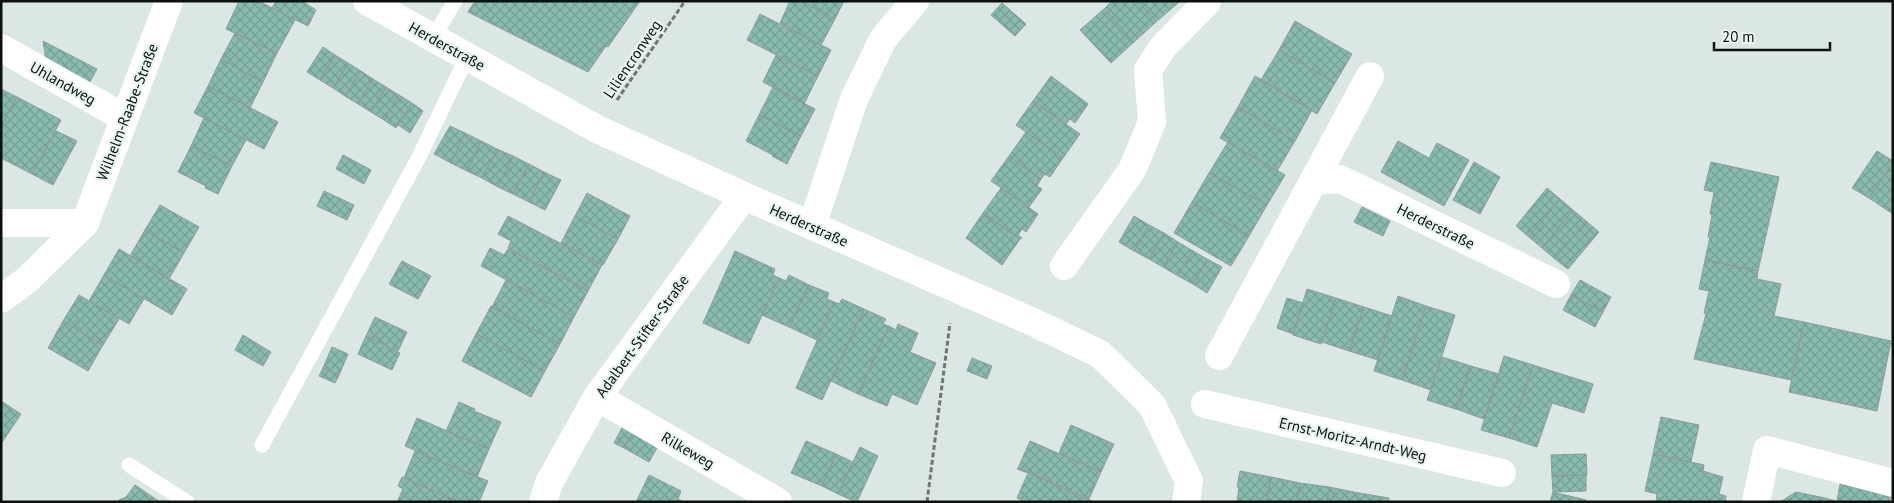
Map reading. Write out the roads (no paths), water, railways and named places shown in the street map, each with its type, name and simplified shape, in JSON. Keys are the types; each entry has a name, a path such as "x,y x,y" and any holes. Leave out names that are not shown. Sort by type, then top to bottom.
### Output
{"street":[{"name":"Wilhelm-Raabe-Straße","path":"1,299 27,280 85,222 169,1"},
{"name":"Herderstraße","path":"367,1 597,129 744,196 1033,322 1100,354 1152,405 1189,481 1186,502"},
{"path":"812,226 854,99 883,39 915,1"},
{"path":"1064,266 1132,170 1152,122 1148,70 1163,47 1207,2"},
{"name":"Uhlandweg","path":"1,48 125,118"},
{"path":"1219,356 1370,76"},
{"name":"Herderstraße","path":"1314,181 1340,179 1556,284"},
{"name":"Adalbert-Stifter-Straße","path":"552,495 597,397 744,196"},
{"path":"1,223 85,222"},
{"name":"Rilkeweg","path":"597,397 778,502"},
{"name":"Ernst-Moritz-Arndt-Weg","path":"1205,404 1502,472"},
{"path":"1756,502 1767,450 1893,483"}],"lane":[{"path":"433,38 455,1"},
{"path":"262,446 419,158 467,57"},
{"path":"129,465 187,502"}]}
